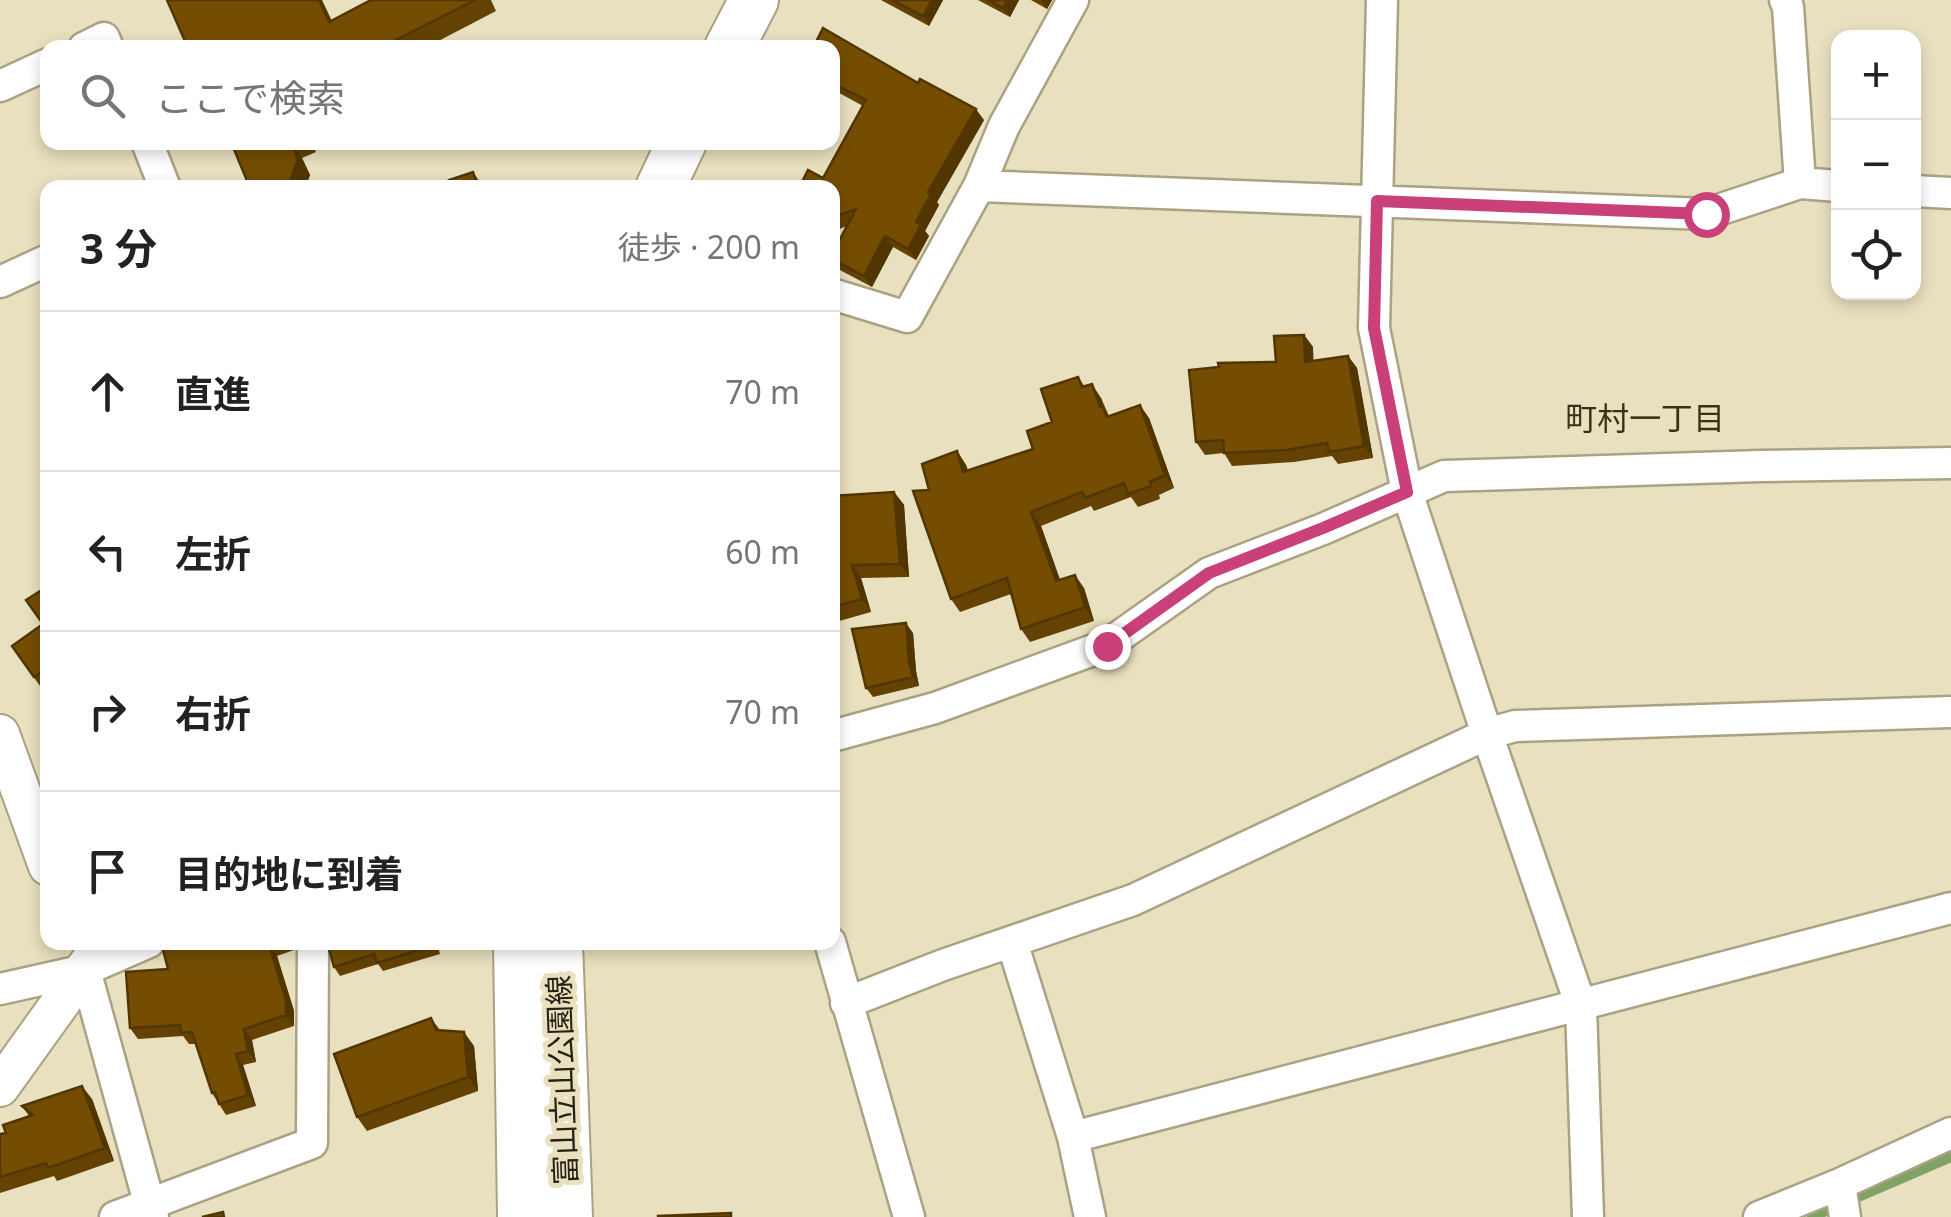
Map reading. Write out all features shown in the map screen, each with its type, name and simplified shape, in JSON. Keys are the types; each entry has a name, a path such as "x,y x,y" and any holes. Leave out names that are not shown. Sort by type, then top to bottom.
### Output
{"main road":[{"path":"733,40 754,0"},
{"path":"664,180 678,150"},
{"name":"富山立山公園線","path":"518,950 522,1217"},
{"name":"富山立山公園線","path":"558,950 568,1217"}],"street":[{"path":"840,296 907,316 1073,0"},
{"path":"1382,0 1374,328 1407,492 1581,1006 1588,1217"},
{"path":"1786,0 1800,183"},
{"path":"0,86 40,68"},
{"path":"150,150 162,180"},
{"path":"978,186 1706,214 1800,183 1831,185"},
{"path":"1921,192 1951,194"},
{"path":"0,282 40,264"},
{"path":"840,734 935,708 1107,646 1209,573 1444,476 1951,463"},
{"path":"846,1004 1133,900 1487,734 1515,726 1951,712"},
{"path":"0,734 40,844"},
{"path":"1073,1136 1951,908"},
{"path":"1012,942 1073,1136 1090,1217"},
{"path":"115,1217 152,1211 312,1143 313,950"},
{"path":"832,950 909,1217"},
{"path":"0,989 88,952"},
{"path":"0,1088 88,952"},
{"path":"88,952 152,1211"},
{"path":"1758,1217 1951,1134"},
{"path":"1840,1184 1846,1217"}],"building":[{"path":"167,0 319,0 329,22 371,0 475,0 396,40 184,40"},
{"path":"892,0 932,0 923,16"},
{"path":"989,0 1008,0 1003,8"},
{"path":"823,28 918,83 920,79 976,109 928,192 931,194 916,222 921,225 908,249 885,236 864,276 840,263 840,239 856,209 840,215 840,180 803,180 808,170 823,178 866,100 840,87 840,40 817,40"},
{"path":"234,150 294,150 298,159 291,180 247,180"},
{"path":"473,172 476,180 449,180"},
{"path":"1304,335 1305,362 1348,356 1364,446 1329,452 1327,443 1286,450 1224,453 1223,440 1196,442 1189,370 1219,367 1218,363 1276,362 1274,336"},
{"path":"1078,377 1082,387 1092,384 1107,417 1140,405 1165,475 1150,482 1151,486 1128,494 1124,483 1085,498 1082,492 1031,512 1056,581 1075,575 1085,607 1021,629 1007,578 951,599 913,491 929,490 922,464 957,451 963,472 1033,449 1027,431 1052,422 1041,389"},
{"path":"894,492 900,564 852,565 862,599 840,605 840,495"},
{"path":"40,591 40,620 26,600"},
{"path":"906,623 913,677 866,688 852,629"},
{"path":"40,626 40,673 34,677 12,646"},
{"path":"163,950 271,950 286,1000 286,1015 244,1029 248,1051 236,1054 248,1095 219,1104 192,1032 181,1033 180,1025 130,1028 126,972 168,969"},
{"path":"329,950 418,950 377,963 374,954 334,967"},
{"path":"431,1018 436,1030 464,1032 468,1077 357,1117 334,1054"},
{"path":"82,1086 105,1148 48,1168 46,1163 0,1177 0,1134 6,1133 3,1125 33,1115 22,1106"},
{"path":"731,1213 731,1217 658,1217 658,1216"}],"waterway":[{"path":"1812,1217 1951,1157"}],"district":[{"name":"町村一丁目","path":"1645,419"}],"route":[{"path":"1107,646 1209,573 1407,492 1374,328 1377,201 1706,214"}]}
